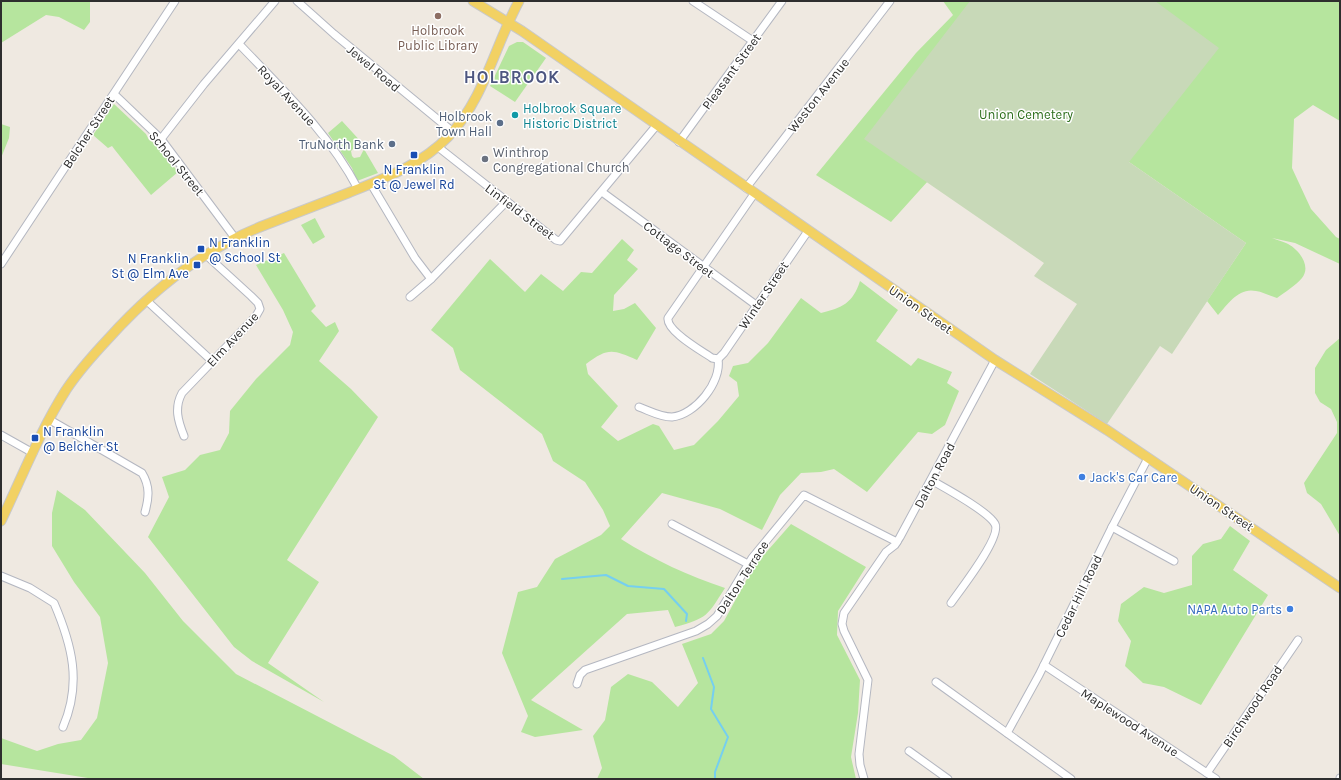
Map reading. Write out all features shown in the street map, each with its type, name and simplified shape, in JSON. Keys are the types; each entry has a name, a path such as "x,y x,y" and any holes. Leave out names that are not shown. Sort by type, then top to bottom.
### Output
{"main road":[{"name":"Union Street","path":"473,1 508,23 995,360 1148,458 1340,588"},
{"path":"1,521 33,453 67,389 87,363 146,300 177,274 205,254 235,238 371,184 413,164 438,147 453,132 471,106 519,1"}],"street":[{"name":"Belcher Street","path":"1,264 175,1"},
{"path":"161,139 204,84 275,1"},
{"name":"Jewel Road","path":"297,1 334,34 453,132"},
{"path":"693,1 753,41"},
{"name":"Pleasant Street","path":"679,142 782,1"},
{"name":"Weston Avenue","path":"746,188 890,1"},
{"name":"Royal Avenue","path":"238,44 311,120 345,164 358,189"},
{"name":"School Street","path":"114,94 161,139 235,238"},
{"name":"Linfield Street","path":"438,147 556,240 560,241 656,126"},
{"path":"371,184 415,258 431,279"},
{"name":"Cottage Street","path":"602,192 756,306"},
{"path":"639,407 666,417 678,416 690,411 702,400 716,378 719,371 718,359 712,358 681,336 670,327 668,321 672,312 754,194"},
{"path":"410,297 431,279 507,201"},
{"name":"Winter Street","path":"718,359 724,353 808,231"},
{"name":"Elm Avenue","path":"184,436 177,415 178,402 182,393 256,316 260,309 258,303 251,296 205,254"},
{"path":"146,300 212,361"},
{"name":"Dalton Road","path":"864,779 859,754 868,680 845,635 842,624 846,610 886,552 897,542 995,360"},
{"path":"50,420 142,473 146,480 149,497 145,512"},
{"path":"1,435 33,453"},
{"name":"Cedar Hill Road","path":"1007,733 1044,665 1148,458"},
{"path":"931,480 984,514 994,522 996,528 994,537 980,561 951,603"},
{"name":"Dalton Terrace","path":"577,684 580,675 585,670 696,631 708,624 720,612 748,564 765,541 804,495 897,542"},
{"path":"672,524 748,564"},
{"path":"1112,527 1174,561"},
{"path":"1,576 48,598 54,603 57,610 71,650 74,666 69,713 63,727"},
{"name":"Birchwood Road","path":"1207,773 1298,640"},
{"name":"Maplewood Avenue","path":"1044,665 1216,779"},
{"path":"936,682 1071,779"},
{"path":"909,751 948,779"}],"green space":[{"path":"1,1 90,1 90,22 84,30 59,17 46,15 1,43"},
{"path":"943,1 1340,1 1340,121 1313,105 1294,119 1292,168 1311,209 1336,237 1340,239 1340,264 1295,243 1272,238 1291,245 1299,253 1305,268 1305,273 1302,278 1277,298 1250,290 1239,294 1234,297 1218,315 1207,301 1246,243 1129,162 1029,69 891,222 816,175 916,53 953,15"},
{"name":"Union Cemetery","path":"970,1 1155,1 1219,48 1129,162 1246,243 1172,354 1160,346 1107,424 1030,374 1077,304 1034,276 1044,263 864,139"},
{"path":"517,42 523,42 546,58 515,102 490,86 509,46"},
{"path":"114,104 146,134 149,140 157,145 178,172 151,195 112,146 108,148 93,135"},
{"path":"342,121 364,145 360,149 354,148 351,151 352,156 354,158 360,157 364,149 378,173 357,181 352,168 328,133"},
{"path":"1,124 10,127 9,138 1,158"},
{"path":"315,218 325,237 313,244 301,225"},
{"path":"622,239 634,250 627,260 638,269 614,295 613,311 624,309 635,303 656,328 637,360 616,352 610,352 600,355 586,364 588,374 618,406 601,427 618,441 653,424 659,426 674,450 694,445 718,421 739,396 737,382 729,376 733,366 748,363 768,343 801,298 821,313 835,309 846,303 854,295 860,281 898,310 876,341 911,366 918,358 952,372 947,383 959,391 945,425 932,434 918,432 867,492 834,469 821,472 801,473 780,495 762,530 720,509 662,493 621,539 672,567 725,588 706,615 694,621 675,627 668,610 627,614 531,700 583,730 535,737 521,732 528,716 502,653 518,592 537,587 555,559 601,535 610,526 603,510 585,482 553,461 542,434 460,370 453,348 431,330 490,259 525,292 541,274 563,291 581,272 592,273"},
{"path":"284,253 316,306 311,311 326,327 335,322 339,331 319,361 351,389 378,417 287,560 319,582 268,663 324,702 252,661 234,647 148,537 169,497 162,477 185,470 200,455 220,450 229,433 230,411 256,379 290,345 293,332 283,310 256,265"},
{"path":"1340,338 1340,536 1321,504 1307,493 1304,483 1337,433 1337,422 1331,409 1320,402 1315,393 1315,368 1326,350"},
{"path":"57,490 85,510 145,573 183,621 236,674 394,756 424,779 94,779 1,764 1,738 37,751 58,744 81,740 97,718 108,663 100,617 74,582 52,546 52,513"},
{"path":"791,524 866,567 838,611 837,635 860,680 858,713 851,757 856,779 597,779 602,768 593,736 605,720 611,687 628,674 652,682 678,707 698,683 682,644 711,634 724,621 754,566"},
{"path":"1230,526 1250,541 1233,570 1268,595 1201,705 1164,687 1143,683 1125,666 1131,641 1118,621 1121,604 1144,587 1164,593 1192,585 1192,556 1203,544 1221,539"}],"waterway":[{"path":"562,579 606,575 628,586 664,589 687,614 686,621"},
{"path":"703,658 714,687 711,709 728,737 715,772 715,779"}],"place":[{"name":"Holbrook Public Library","path":"438,16"},
{"name":"Holbrook Square Historic District","path":"515,115"},
{"name":"Holbrook Town Hall","path":"500,123"},
{"name":"TruNorth Bank","path":"392,144"},
{"name":"N Franklin St @ Jewel Rd","path":"414,155"},
{"name":"Winthrop Congregational Church","path":"485,159"},
{"name":"N Franklin @ School St","path":"201,249"},
{"name":"N Franklin St @ Elm Ave","path":"197,265"},
{"name":"N Franklin @ Belcher St","path":"35,438"},
{"name":"Jack's Car Care","path":"1082,477"},
{"name":"NAPA Auto Parts","path":"1290,609"}],"district":[{"name":"HOLBROOK","path":"512,77"}]}
